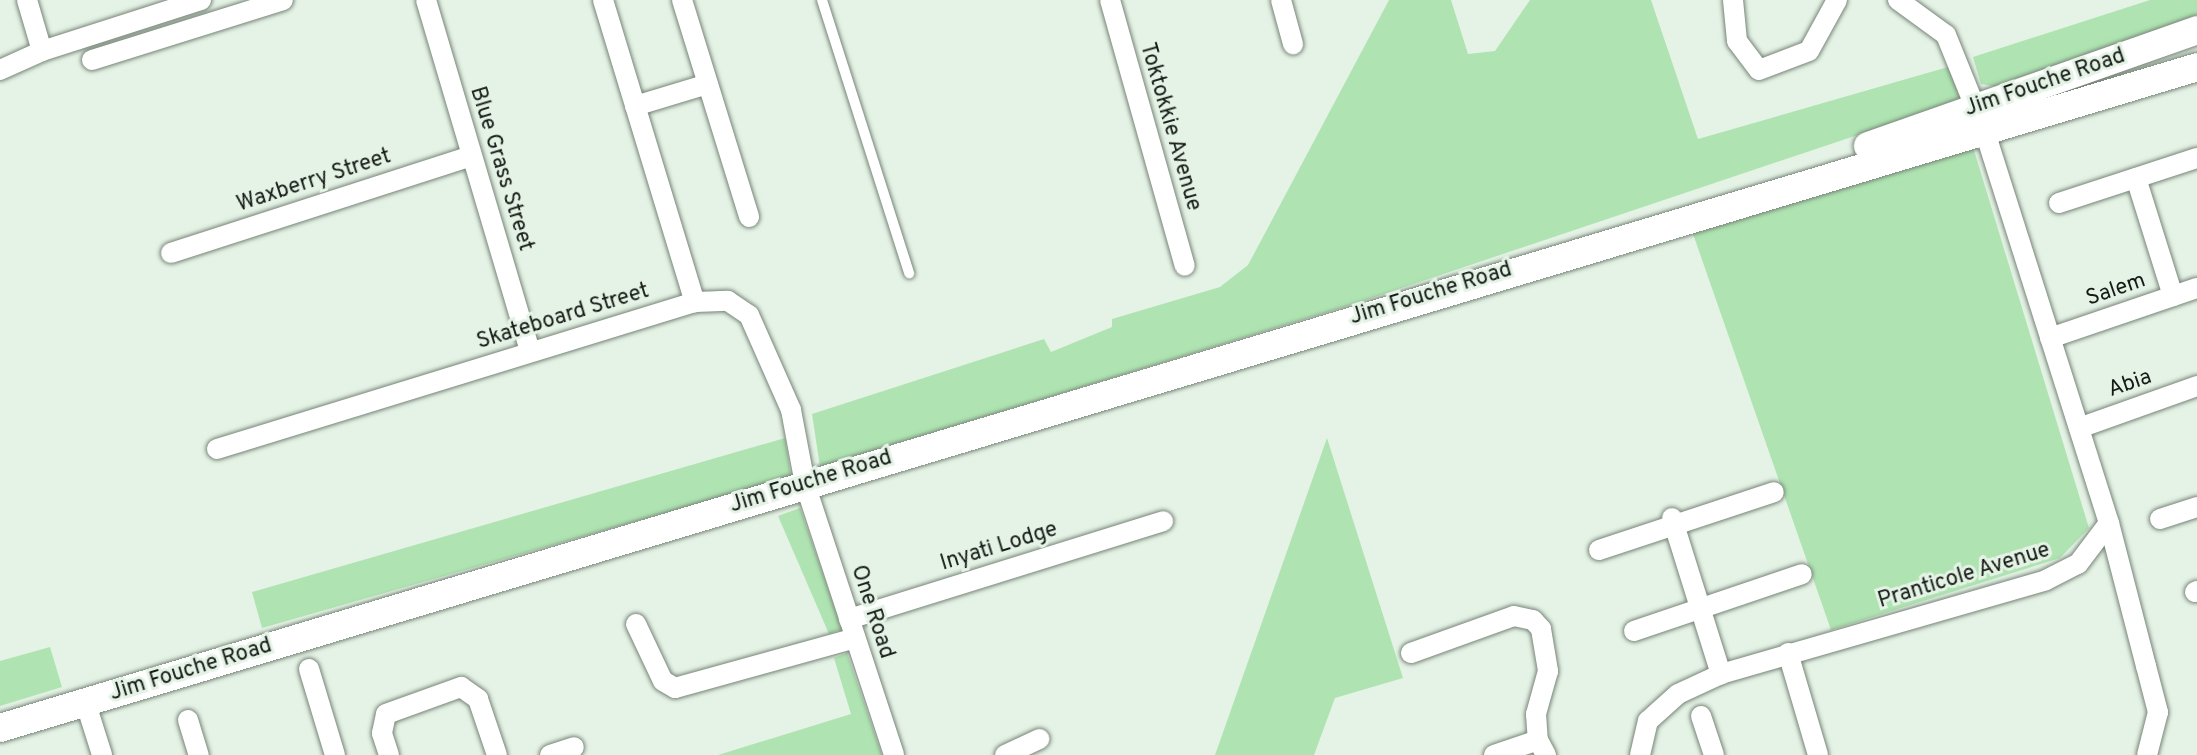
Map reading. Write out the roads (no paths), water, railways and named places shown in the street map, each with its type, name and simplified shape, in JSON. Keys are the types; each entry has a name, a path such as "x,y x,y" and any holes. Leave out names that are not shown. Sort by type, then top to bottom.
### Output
{"street":[{"path":"27,0 42,51"},
{"path":"0,70 42,51 201,0"},
{"path":"92,60 283,0"},
{"name":"Blue Grass Street","path":"426,0 530,351"},
{"path":"603,0 695,302"},
{"path":"682,0 749,217"},
{"name":"Toktokkie Avenue","path":"1110,0 1185,266"},
{"path":"1281,0 1293,44"},
{"path":"1733,0 1737,41 1759,70 1809,51 1837,0"},
{"path":"1898,0 1946,35 1979,118 2109,523 2158,712 2147,755"},
{"name":"Jim Fouche Road","path":"0,728 1623,236 1979,118 2197,30"},
{"name":"Jim Fouche Road","path":"1979,118 2197,67"},
{"path":"635,106 708,84"},
{"name":"Waxberry Street","path":"171,253 471,156"},
{"path":"2059,203 2197,158"},
{"path":"2136,178 2173,296"},
{"name":"Salem","path":"2050,338 2197,288"},
{"name":"Skateboard Street","path":"217,449 695,302 728,301 749,315 797,426 805,484"},
{"name":"Abia","path":"2079,428 2197,386"},
{"name":"One Road","path":"805,484 894,755"},
{"path":"1599,550 1672,521 1774,492"},
{"path":"2160,519 2197,507"},
{"name":"Inyati Lodge","path":"636,624 663,681 675,688 1163,521"},
{"path":"1672,521 1721,674"},
{"name":"Pranticole Avenue","path":"1640,755 1644,729 1656,709 1721,674 2046,580 2078,564 2109,523"},
{"path":"1634,631 1802,574"},
{"path":"1411,653 1514,616 1533,620 1541,629 1548,671 1536,714 1542,748 1494,755"},
{"path":"1788,653 1818,755"},
{"path":"309,669 335,755"},
{"path":"389,755 382,733 386,714 461,687 478,699 497,755"},
{"path":"85,701 102,755"},
{"path":"1701,716 1714,755"},
{"path":"188,720 199,755"},
{"path":"1005,755 1040,739"},
{"path":"550,755 574,747"}],"lane":[{"path":"822,0 909,273"}]}
